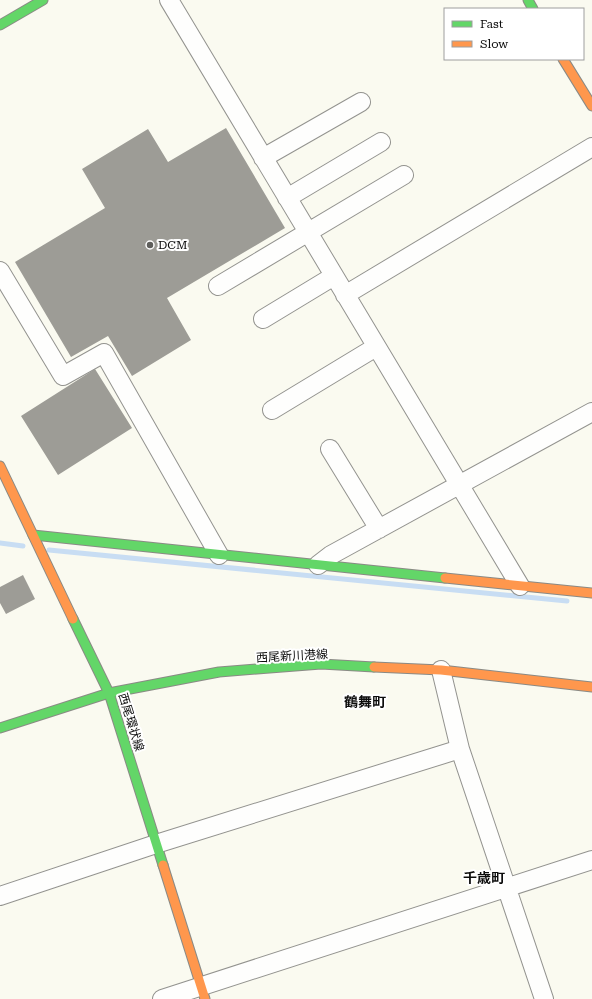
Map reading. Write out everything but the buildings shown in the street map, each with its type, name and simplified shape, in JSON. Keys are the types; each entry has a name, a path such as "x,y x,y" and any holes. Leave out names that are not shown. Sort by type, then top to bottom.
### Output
{"main road":[{"path":"0,25 43,0"},
{"path":"564,60 592,106"},
{"name":"西尾環状線","path":"0,466 110,693 203,993"},
{"path":"33,535 592,594"},
{"name":"西尾新川港線","path":"0,728 110,693 219,672 321,664 441,670 592,687"}],"street":[{"path":"169,0 520,586"},
{"path":"263,158 361,102"},
{"path":"287,198 381,142"},
{"path":"345,295 592,148"},
{"path":"218,286 404,175"},
{"path":"0,271 63,376 104,353 219,555"},
{"path":"263,320 334,276"},
{"path":"272,410 376,347"},
{"path":"318,565 331,555 592,412"},
{"path":"330,449 379,529"},
{"path":"441,670 460,749 544,999"},
{"path":"0,896 156,844 460,749"},
{"path":"162,999 203,993 506,887 592,860"}],"waterway":[{"path":"0,543 23,546"},
{"path":"49,550 567,601"}],"traffic: fast":[{"path":"0,25 43,0"},
{"path":"528,0 532,8"},
{"path":"33,535 445,578"},
{"path":"73,619 109,693 163,865"},
{"path":"0,728 109,693 219,672 321,664 374,667"}],"traffic: slow":[{"path":"564,60 592,106"},
{"path":"0,466 73,619"},
{"path":"445,578 592,593"},
{"path":"374,667 441,670 592,687"},
{"path":"163,865 205,999"}],"place":[{"name":"DCM","path":"150,245"}],"district":[{"name":"鶴舞町","path":"365,702"},
{"name":"千歳町","path":"484,878"}]}
